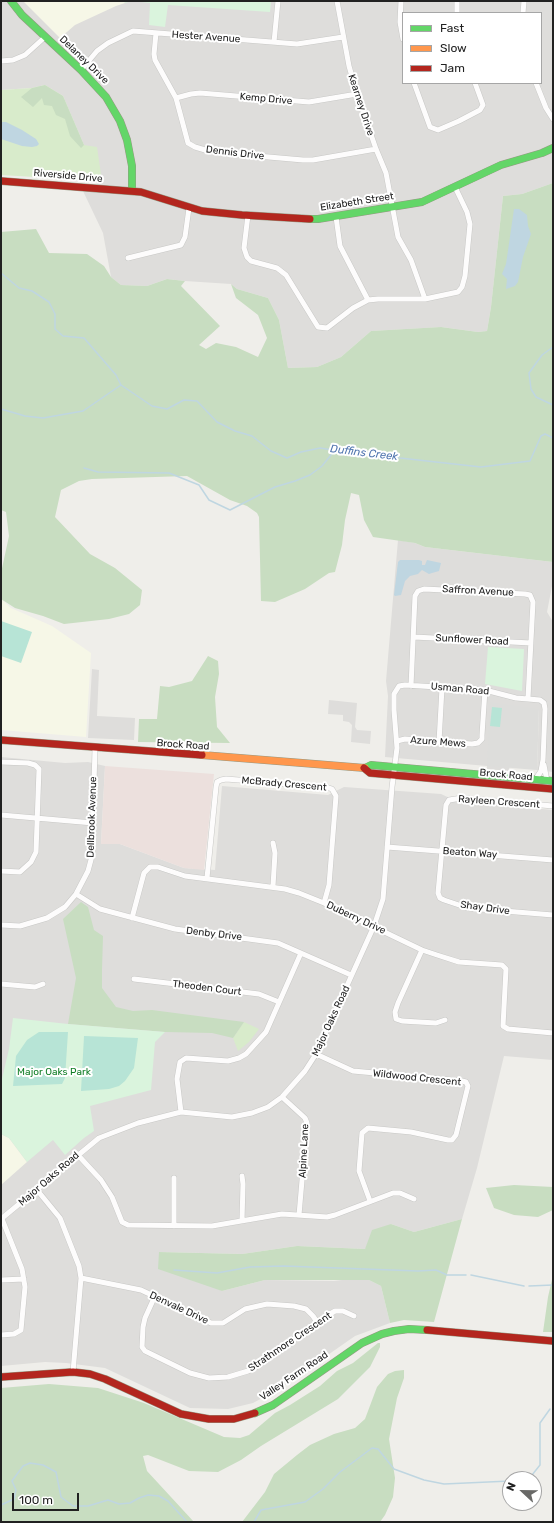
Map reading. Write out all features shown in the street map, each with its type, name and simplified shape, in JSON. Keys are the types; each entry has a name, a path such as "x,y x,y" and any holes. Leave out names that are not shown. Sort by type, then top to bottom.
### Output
{"street":[{"name":"Delaney Drive","path":"11,1 22,15 81,70 106,97 120,121 127,140 130,156 132,191"},
{"path":"274,42 278,1"},
{"name":"Kearney Drive","path":"337,1 343,37 356,94 386,172 398,237 411,260 425,299"},
{"path":"401,1 400,22 402,33"},
{"path":"457,1 457,12"},
{"path":"523,12 524,1"},
{"name":"Hester Avenue","path":"81,70 97,51 108,43 133,31 297,44 343,37"},
{"name":"Dennis Drive","path":"156,33 154,54 155,60 176,98 188,142 195,147 212,152 304,160 313,160 376,149"},
{"path":"1,61 13,60 25,55 45,37"},
{"path":"414,84 430,127 438,130 480,110 483,105 475,84"},
{"path":"536,84 546,108 553,119"},
{"name":"Kemp Drive","path":"176,98 200,93 309,102 356,94"},
{"name":"Elizabeth Street","path":"132,191 156,196 189,208 202,210 248,215 301,218 336,217 422,202 502,165 542,153 553,148"},
{"name":"Riverside Drive","path":"1,181 132,191"},
{"path":"248,215 244,248 247,257 251,261 277,268 286,275 318,328 327,328 353,308 368,300 425,299 458,292 462,287 465,276 470,224 467,212 455,187"},
{"path":"128,258 181,245 185,237 189,208"},
{"path":"336,217 340,246 368,300"},
{"name":"Saffron Avenue","path":"411,686 415,596 418,591 424,589 526,594 530,595 533,602 528,698"},
{"name":"Sunflower Road","path":"414,637 531,643"},
{"name":"Usman Road","path":"397,742 394,710 395,691 399,686 485,690 511,697 540,700 545,706 543,760 541,771 535,780"},
{"path":"440,742 442,688"},
{"name":"Azure Mews","path":"397,742 405,739 472,744 478,743 482,735 485,690"},
{"name":"Brock Road","path":"1,740 364,768 371,765 550,781"},
{"name":"Major Oaks Road","path":"1,1219 37,1190 77,1154 99,1138 138,1123 181,1112 242,1116 268,1108 282,1097 305,1071 316,1054 374,926 383,899 397,742"},
{"name":"Dellbrook Avenue","path":"1,925 20,926 47,918 65,907 76,894 88,871 92,856 95,748"},
{"name":"Usman Road","path":"543,760 550,781"},
{"path":"1,762 28,763 39,768 36,852 31,862 20,872 1,871"},
{"name":"Brock Road","path":"364,768 370,773 553,789"},
{"name":"McBrady Crescent","path":"207,878 217,782 226,779 326,787 332,789 336,796 329,885 324,904"},
{"path":"537,788 550,781"},
{"name":"Rayleen Crescent","path":"442,851 446,806 449,800 462,798 553,806"},
{"path":"1,815 93,823"},
{"path":"273,843 275,853 273,886"},
{"name":"Beaton Way","path":"387,847 553,860"},
{"name":"Shay Drive","path":"442,851 438,892 440,898 468,908 553,915"},
{"name":"Duberry Drive","path":"132,918 144,873 150,867 158,867 185,876 273,886 299,892 374,926 422,950 460,962 502,965 506,969 503,1026 508,1029 553,1033"},
{"name":"Denby Drive","path":"76,894 100,910 175,929 278,943 351,975"},
{"path":"422,950 398,1003 395,1012 396,1019 402,1021 436,1023 445,1020"},
{"path":"181,1112 177,1079 180,1062 186,1058 228,1061 246,1054 266,1032 301,953"},
{"name":"Theoden Court","path":"134,979 259,994 279,1002"},
{"path":"1,984 35,987 43,984"},
{"name":"Wildwood Crescent","path":"316,1054 353,1071 462,1081 466,1082 468,1086 456,1135 452,1140 411,1132 368,1128 362,1133 359,1171 370,1201"},
{"name":"Alpine Lane","path":"282,1097 305,1118 307,1123 299,1215"},
{"path":"77,1154 101,1180 112,1197 122,1222 128,1225 212,1226 282,1214 327,1217 392,1193 400,1193 414,1199"},
{"path":"242,1176 244,1184 242,1220"},
{"path":"174,1178 174,1226"},
{"path":"37,1190 60,1218 79,1266 81,1278 73,1372"},
{"path":"1,1219 22,1269 25,1288 21,1330 14,1334 1,1335"},
{"name":"Denvale Drive","path":"81,1278 131,1287 155,1296 211,1323 223,1323 245,1309 268,1304 294,1306 306,1309 317,1322"},
{"path":"1,1280 24,1279"},
{"name":"Strathmore Crescent","path":"155,1296 145,1318 142,1347 145,1351 190,1373 209,1378 228,1377 248,1371 259,1365 317,1322 335,1311 343,1311 354,1316"},
{"name":"Valley Farm Road","path":"1,1377 73,1372 105,1379 181,1414 209,1420 234,1419 253,1414 273,1405 362,1343 382,1334 394,1331 409,1329 429,1330 553,1341"}],"shaded area":[{"path":"1,1 553,1 553,183 522,194 503,196 487,331 478,332 441,327 371,331 341,357 317,367 288,368 279,320 268,298 237,289 231,284 167,279 147,286 121,285 111,277 103,233 83,191 102,181 84,145 63,96 45,85 32,88 1,90"},
{"path":"23,1 124,1 125,3 75,25 60,38"},
{"path":"398,540 415,543 425,547 553,562 553,581 547,612 553,622 553,772 537,770 539,709 512,728 509,771 487,769 487,766 385,757 388,696 386,681"},
{"path":"1,599 11,608 52,626 91,653 86,737 1,730"},
{"path":"92,669 99,670 97,716 135,718 134,740 88,738"},
{"path":"329,700 357,703 355,727 357,730 371,731 370,744 351,742 352,725 349,722 343,721 343,715 328,714"},
{"path":"490,702 539,709 537,770 487,766"},
{"path":"1,757 65,763 88,762 105,766 101,844 120,844 184,868 215,870 222,786 328,795 344,787 441,794 458,802 553,810 553,1060 504,1056 477,1168 462,1219 414,1232 391,1224 365,1249 297,1246 242,1254 159,1252 222,1291 265,1280 334,1281 350,1279 369,1280 381,1286 390,1323 355,1336 279,1389 253,1403 228,1409 190,1408 105,1368 45,1362 1,1366"},
{"path":"105,766 214,774 204,870 184,868 120,844 101,844"},
{"path":"1,1134 9,1138 27,1162 1,1185"}],"green space":[{"path":"132,1 271,1 270,12 168,5 165,27 149,25 150,3"},
{"path":"45,85 63,96 84,145 97,147 102,181 1,175 1,90 32,88"},
{"path":"45,85 63,96 84,145 81,148 70,136 65,119 56,115 52,106 44,105 42,98 33,107 21,97 32,88"},
{"path":"553,183 553,562 425,547 415,543 373,537 364,520 359,495 351,493 345,520 342,545 335,572 329,573 305,589 275,602 261,601 259,517 257,513 247,506 230,500 187,476 92,479 79,481 61,490 55,517 90,554 115,568 142,590 140,605 129,614 109,619 64,624 15,608 1,599 1,573 9,536 6,512 1,510 1,232 36,229 49,253 87,254 104,266 111,277 121,285 147,286 167,279 185,281 181,286 220,326 199,345 206,349 216,343 236,347 258,357 267,338 258,315 236,298 231,284 237,289 268,298 279,320 288,368 317,367 341,357 371,331 441,327 478,332 487,331 503,196 522,194"},
{"path":"1,621 32,632 21,663 1,656"},
{"path":"488,647 524,649 522,691 485,684"},
{"path":"208,656 218,661 219,674 215,697 217,727 230,743 138,742 139,719 157,719 160,686 169,687 192,681"},
{"path":"492,707 502,708 500,727 490,726"},
{"path":"81,902 88,907 94,930 103,936 102,988 116,1007 133,1011 152,1010 244,1022 233,1038 212,1033 165,1032 68,1024 76,978 63,919"},
{"name":"Major Oaks Park","path":"13,1018 165,1032 155,1042 151,1090 90,1106 94,1131 65,1155 53,1140 27,1162 9,1138 1,1134 1,1083 9,1049"},
{"path":"244,1022 259,1029 249,1042 238,1051 233,1038"},
{"path":"39,1032 68,1032 65,1078 62,1084 13,1086 16,1056 27,1040"},
{"path":"84,1036 138,1038 134,1068 125,1081 119,1086 109,1089 81,1091"},
{"path":"514,1185 553,1187 553,1210 538,1217 514,1215 494,1208 486,1188"},
{"path":"462,1219 434,1322 404,1320 390,1323 381,1286 369,1280 265,1280 222,1291 158,1269 159,1252 242,1254 297,1246 365,1249 372,1230 391,1224 414,1232"},
{"path":"553,1275 553,1332 543,1332 548,1297"},
{"path":"380,1343 380,1347 370,1367 338,1399 261,1446 241,1460 218,1472 189,1471 148,1455 143,1456 147,1471 194,1522 1,1522 1,1388 49,1384 98,1388 144,1403 224,1437 240,1438 249,1435 275,1413 320,1386 337,1371 353,1363"},
{"path":"404,1370 404,1378 397,1398 389,1439 395,1478 393,1497 385,1515 380,1522 242,1522 265,1492 274,1474 310,1445 334,1434 355,1428 365,1419 377,1387 388,1374 395,1371"}],"water":[{"path":"1,122 6,122 22,130 36,139 39,144 32,147 22,146 1,139"},
{"path":"514,209 519,209 527,215 528,226 531,234 523,257 518,282 515,286 506,289 507,279 502,274 506,264"},
{"path":"400,560 419,560 422,561 422,565 425,565 427,560 441,563 439,571 429,574 422,570 418,574 410,576 405,581 401,595 395,596 398,562"}],"waterway":[{"name":"Duffins Creek","path":"1,273 19,288 32,291 49,302 55,314 55,329 63,336 84,338 116,375 121,385 152,406 167,409 184,400 197,401 217,422 235,431 252,436 271,451 287,458 301,452 320,448 366,455 383,455 481,467 530,461 541,436 545,434 553,438"},
{"name":"Duffins Creek","path":"553,347 542,355 529,373 531,389 536,397 553,405"},
{"path":"1,409 25,416 43,418 83,411 121,385"},
{"path":"84,468 98,472 169,473 199,485 209,500 230,510 275,487 310,475 322,466 335,450"},
{"path":"174,1270 217,1273 250,1267 284,1266 418,1271 436,1270 447,1275 466,1275"},
{"path":"471,1275 524,1286"},
{"path":"529,1286 553,1285"},
{"path":"535,1471 540,1465 540,1423 550,1409"},
{"path":"254,1522 261,1510 305,1502 323,1489 340,1472 372,1448 378,1449 394,1469 424,1480 444,1484 502,1481"},
{"path":"1,1505 14,1499 16,1490 12,1481 23,1466 30,1463 43,1465 56,1472 61,1497 73,1506 88,1506 108,1500 119,1504 130,1503 148,1495 159,1496 168,1501 187,1522"}],"traffic: fast":[{"path":"11,1 22,15 81,70 106,97 120,121 127,140 132,166 132,191"},
{"path":"310,219 318,219 422,202 501,165 542,153 553,148"},
{"path":"365,768 371,765 553,781"},
{"path":"255,1413 273,1405 362,1343 382,1334 394,1331 409,1329 427,1330"}],"traffic: slow":[{"path":"202,755 365,768"}],"traffic: jam":[{"path":"1,181 141,192 202,211 310,219"},
{"path":"1,740 202,755"},
{"path":"364,768 370,773 553,789"},
{"path":"427,1330 553,1341"},
{"path":"1,1377 73,1372 90,1374 105,1379 181,1414 209,1419 234,1419 255,1413"}]}
